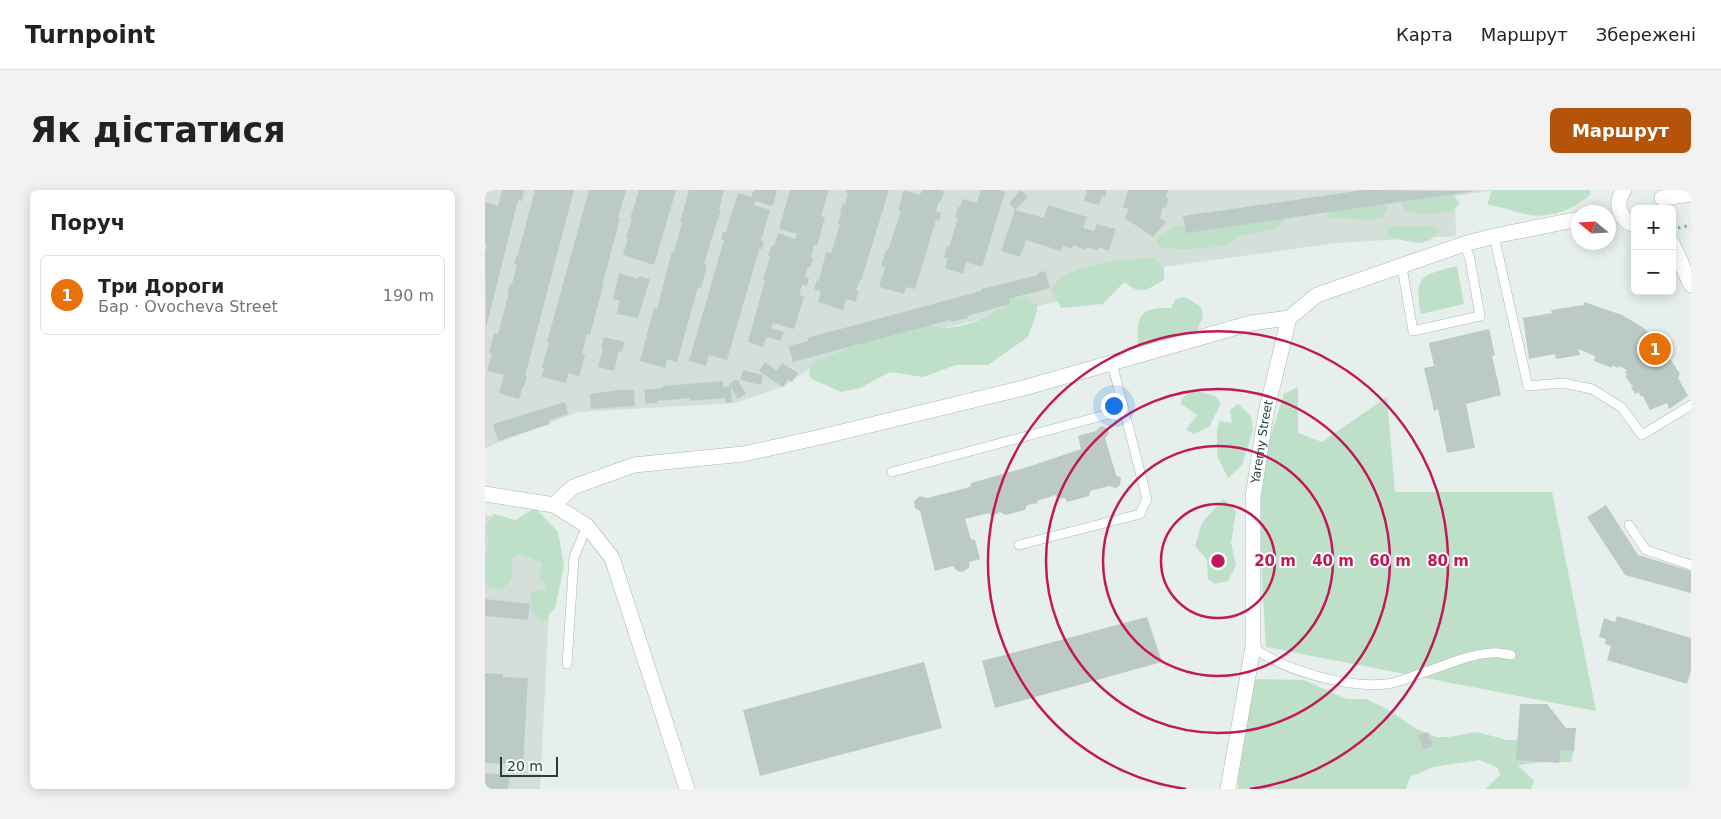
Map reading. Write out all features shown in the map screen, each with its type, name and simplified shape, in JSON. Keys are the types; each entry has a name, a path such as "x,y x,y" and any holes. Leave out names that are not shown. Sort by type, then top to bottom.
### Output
{"street":[{"path":"1616,205 1623,190"},
{"path":"1661,199 1691,194"},
{"path":"1616,213 1631,224"},
{"path":"554,505 573,487 634,465 743,454 1027,387 1251,323 1289,318 1317,295 1464,244 1571,221"},
{"path":"1675,250 1691,285"},
{"name":"Yaremy Street","path":"1228,789 1253,647 1253,497 1265,412 1289,318"},
{"path":"485,494 554,505 587,526 613,558 687,789"}],"lane":[{"path":"1494,236 1528,386 1563,383 1592,389 1621,407 1642,435 1691,405"},
{"path":"1402,267 1413,331 1480,316 1470,259 1464,244"},
{"path":"1019,545 1140,514 1147,499 1112,363"},
{"path":"892,472 1124,410"},
{"path":"1629,525 1647,550 1691,565"},
{"path":"567,664 574,557 587,526"},
{"path":"1253,647 1267,658 1317,676 1349,683 1387,684 1457,661 1493,652 1511,655"}],"path":[{"path":"1676,228 1691,225"}],"shaded area":[{"path":"485,190 1496,190 1455,196 1456,236 1336,243 1120,273 1103,291 867,346 818,363 784,386 736,403 578,412 485,448"},
{"path":"485,515 553,531 540,789 485,789"}],"green space":[{"path":"1492,190 1590,190 1591,194 1575,205 1571,205 1569,209 1543,216 1487,205"},
{"path":"1451,192 1460,203 1452,212 1421,215 1404,210 1401,202 1413,195"},
{"path":"1374,200 1388,207 1383,217 1374,220 1327,217 1329,211"},
{"path":"1285,216 1281,224 1275,228 1245,234 1225,245 1178,249 1160,247 1156,244 1159,235 1176,226 1195,226"},
{"path":"1433,225 1439,231 1428,241 1415,242 1386,236 1387,229 1393,226 1415,227"},
{"path":"1155,259 1164,268 1164,280 1144,290 1135,289 1124,282 1103,304 1061,308 1050,288 1065,275 1086,267 1106,262"},
{"path":"1457,266 1464,304 1421,314 1418,291 1423,279 1436,272"},
{"path":"1026,297 1037,305 1037,311 1028,337 988,365 956,365 923,377 890,372 860,388 841,392 812,379 809,374 810,367 814,362 848,348 916,324 948,328 975,322 1010,304 1009,299"},
{"path":"1185,297 1201,307 1203,316 1198,329 1176,344 1144,351 1138,345 1138,326 1142,315 1152,309 1171,308 1176,299"},
{"path":"1298,387 1298,433 1322,442 1387,397 1395,492 1552,492 1596,711 1266,647 1260,543 1261,466 1284,394"},
{"path":"1193,390 1215,396 1221,403 1209,427 1194,434 1186,430 1197,415 1181,404 1181,399"},
{"path":"1238,404 1251,416 1253,430 1242,465 1228,478 1217,455 1217,431 1219,421 1232,423 1230,410"},
{"path":"1223,499 1236,511 1231,543 1236,565 1228,581 1215,584 1208,579 1207,560 1195,546 1202,523"},
{"path":"535,508 558,532 564,566 555,608 543,621 531,613 531,592 545,589 546,583 538,579 542,563 520,553 511,559 513,576 508,584 500,590 485,585 485,556 489,543 485,526 494,514 515,520"},
{"path":"1257,679 1304,680 1347,699 1366,699 1387,709 1415,728 1436,737 1477,732 1507,740 1548,740 1575,746 1571,762 1544,762 1518,765 1534,781 1531,789 1485,789 1500,775 1498,768 1480,760 1433,767 1410,777 1406,789 1238,789 1239,715 1237,695"}],"building":[{"path":"502,190 524,190 522,201 518,200 486,328 485,253 487,245 485,245 485,202 498,206"},
{"path":"535,190 574,190 525,376 527,376 519,399 499,393 504,375 487,371 492,354 489,353 494,333 498,334 509,292 507,292 510,284 512,284 517,265 514,264"},
{"path":"589,190 626,190 590,335 587,334 582,354 585,355 579,376 569,373 566,383 542,377 544,368 542,367 549,343 547,342"},
{"path":"639,190 676,190 654,265 623,255 632,219 630,219"},
{"path":"689,190 724,190 719,209 721,209 704,264 707,265 701,288 698,287 677,362 667,359 665,368 640,361 654,308 657,309 672,251 674,252"},
{"path":"754,190 777,190 773,206 755,201 754,205 770,210 761,241 764,242 762,249 759,249 727,360 709,355 706,366 689,361 724,240 721,239 723,232 726,232 738,193 751,197"},
{"path":"790,190 829,190 821,216 825,217 817,246 814,245 810,267 808,267 805,277 809,278 807,286 802,285 799,295 804,297 794,329 773,323 771,328 784,332 781,341 766,337 763,347 748,342 765,280 763,280 772,245 774,246 778,233 795,239 797,234 779,229"},
{"path":"847,190 889,190 861,281 856,290 859,291 855,302 846,299 843,310 818,302 821,291 814,289 817,280 819,281 826,252 831,253 840,224 838,223 840,213 848,193 846,193"},
{"path":"904,190 920,195 922,190 942,190 944,192 936,211 941,213 939,221 936,220 915,289 906,287 904,294 879,287 885,267 881,266 901,211 898,210"},
{"path":"981,190 1005,192 982,267 966,262 963,274 945,268 948,258 944,257 958,218 955,217 958,207 960,207 963,199 977,203"},
{"path":"1021,190 1028,197 1015,210 1009,203"},
{"path":"1087,190 1107,190 1105,197 1102,196 1099,205 1084,201"},
{"path":"1128,190 1168,190 1166,197 1169,198 1166,208 1163,207 1160,218 1166,222 1153,237 1125,218 1129,209 1123,207"},
{"path":"1364,190 1475,191 1186,233 1183,216"},
{"path":"1048,205 1087,217 1083,228 1094,231 1097,224 1116,229 1109,251 1099,247 1098,250 1087,247 1086,250 1073,245 1072,249 1063,246 1061,251 1026,240 1020,257 1001,251 1015,210 1044,218"},
{"path":"1045,271 1050,288 1009,299 1010,304 967,316 968,318 951,322 950,320 793,362 789,346 808,341 807,338 1038,275 1038,273"},
{"path":"619,273 638,279 639,276 650,279 638,318 616,314 620,301 613,299"},
{"path":"1584,302 1622,315 1644,328 1655,340 1665,356 1667,354 1680,374 1678,378 1688,396 1669,409 1667,403 1650,410 1643,396 1641,397 1639,392 1635,394 1631,387 1633,387 1625,376 1627,375 1625,373 1627,370 1619,366 1618,368 1612,365 1612,368 1594,361 1595,356 1578,349 1580,355 1556,359 1555,354 1529,359 1523,318 1552,313 1551,310 1584,305"},
{"path":"1489,329 1495,355 1492,356 1501,395 1466,404 1475,448 1447,453 1438,409 1434,411 1424,368 1434,366 1429,343"},
{"path":"604,337 625,342 622,352 619,351 614,371 598,367"},
{"path":"765,362 777,371 782,363 798,373 792,382 788,379 783,387 759,371"},
{"path":"743,370 763,375 761,385 740,380"},
{"path":"737,379 746,394 738,399 729,384"},
{"path":"723,381 723,387 731,386 732,402 725,402 725,398 690,401 690,398 646,404 644,390 663,388 663,386"},
{"path":"634,390 635,406 591,409 590,394"},
{"path":"565,402 568,414 549,420 550,424 498,441 493,424"},
{"path":"1101,426 1107,428 1109,433 1105,438 1116,475 1121,478 1120,485 1116,488 1109,486 1090,491 1089,496 1067,502 1065,498 1058,499 1056,495 1037,501 1038,503 1027,505 1025,510 1006,515 1000,512 991,516 989,513 965,519 971,539 975,540 980,559 969,562 969,568 962,572 957,571 953,566 935,571 920,511 915,508 914,501 920,496 927,498 970,487 971,483 1081,449 1078,436 1096,431"},
{"path":"1606,505 1638,555 1691,571 1691,593 1625,575 1587,517"},
{"path":"485,599 530,604 528,620 485,616"},
{"path":"1617,616 1691,638 1691,670 1687,684 1607,660 1611,646 1605,644 1606,639 1599,637 1604,618 1615,622"},
{"path":"1147,617 1162,662 995,708 982,661"},
{"path":"924,662 942,728 760,776 743,710"},
{"path":"485,673 503,674 503,677 528,678 523,765 485,763"},
{"path":"1520,704 1547,704 1566,728 1576,728 1574,751 1561,750 1559,763 1516,760"},
{"path":"1428,732 1433,746 1423,749 1418,735"},
{"path":"485,773 510,775 508,789 485,789"}],"place":[{"name":"Три Дороги","path":"1655,349"}]}
